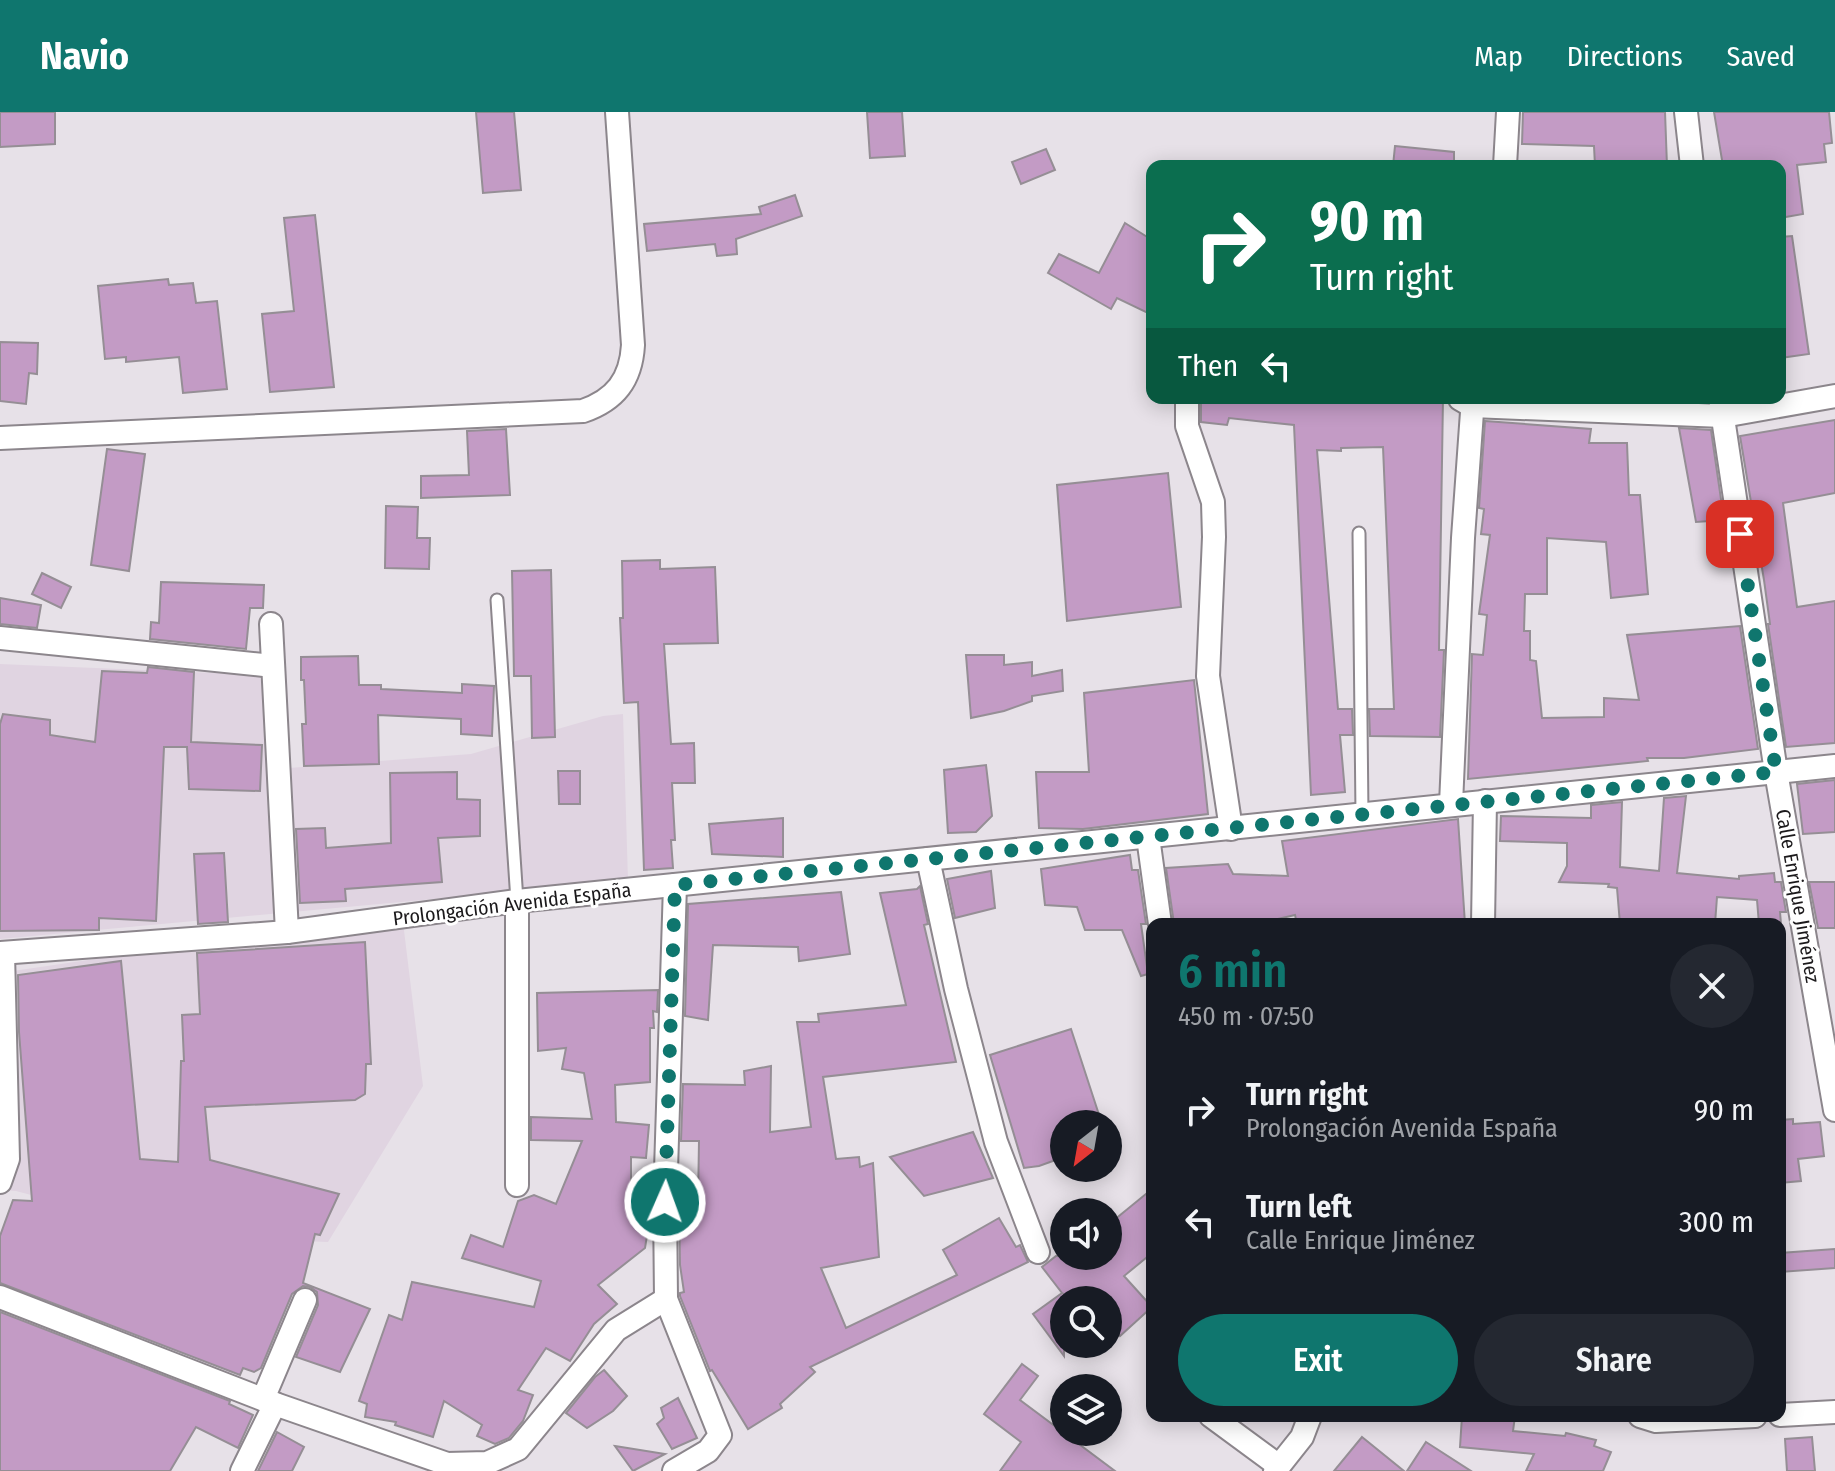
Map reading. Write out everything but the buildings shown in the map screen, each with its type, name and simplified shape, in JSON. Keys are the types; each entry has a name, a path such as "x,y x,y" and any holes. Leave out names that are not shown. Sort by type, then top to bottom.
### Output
{"street":[{"path":"0,438 583,411 600,405 620,387 632,363 617,112"},
{"path":"1505,160 1508,112"},
{"path":"1686,112 1691,160"},
{"path":"1786,401 1835,396"},
{"path":"1187,404 1187,426 1213,502 1208,676 1231,829"},
{"path":"1451,804 1468,404"},
{"path":"1595,404 1722,407 1753,404"},
{"name":"Calle Enrique Jiménez","path":"1722,407 1776,772 1835,1110"},
{"path":"271,624 287,932"},
{"path":"0,638 273,666"},
{"name":"Prolongación Avenida España","path":"2,953 287,932 517,901 1835,766"},
{"path":"1483,918 1485,801"},
{"path":"1148,837 1159,918"},
{"path":"928,859 956,989 996,1142 1038,1252"},
{"path":"674,1471 708,1451 720,1435 666,1299 665,1202 675,885"},
{"path":"517,901 517,1185"},
{"path":"0,1182 8,1159 2,953"},
{"path":"0,1297 269,1402 447,1464 487,1463 518,1449 616,1330 666,1299"},
{"path":"242,1471 305,1300"},
{"path":"1786,1415 1835,1412"},
{"path":"1219,1422 1277,1468 1302,1437 1308,1422"}],"lane":[{"path":"1359,533 1362,814"},
{"path":"497,600 517,901"}],"shaded area":[{"path":"0,664 259,675 289,768 471,754 603,716 623,714 628,881 0,939"},
{"path":"402,914 423,1086 328,1242 191,1237 16,1191 0,1190 13,971"}],"route":[{"path":"665,1202 675,885 1776,772 1740,534"}]}
